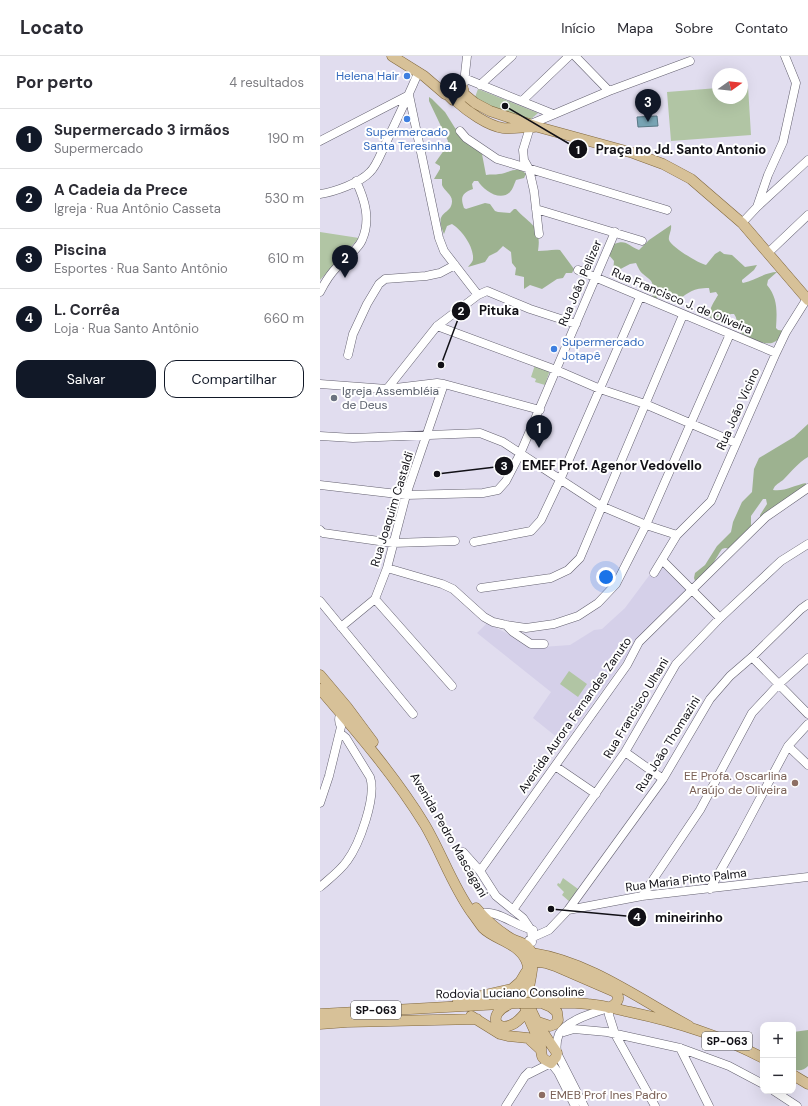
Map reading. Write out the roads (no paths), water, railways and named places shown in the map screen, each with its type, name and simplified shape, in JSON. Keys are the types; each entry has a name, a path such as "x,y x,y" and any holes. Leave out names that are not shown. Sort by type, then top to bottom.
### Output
{"main road":[{"path":"392,56 421,74 445,94 458,88 475,103 490,111 533,126 633,153 663,164 691,179 742,223 808,299"},
{"name":"Avenida Pedro Mascagani","path":"320,675 344,710 347,726 400,776 428,820 452,868 480,918 483,928 512,945 520,952 530,948"},
{"name":"Avenida Pedro Mascagani","path":"320,689 344,710"},
{"name":"Avenida Pedro Mascagani","path":"480,918 512,939 530,948 576,966 627,989 689,1026"},
{"path":"512,945 530,948"},
{"path":"432,1007 507,991 518,984 530,948"},
{"path":"530,948 524,997 526,1012 543,1049"},
{"path":"432,1007 464,1014 477,1019 500,1034 528,1038 543,1049 556,1053 556,1057 551,1063 545,1060 543,1049 538,1022 531,1011 528,997 530,948"},
{"name":"Avenida Pedro Mascagani","path":"530,948 546,963 615,992 618,1000 609,1008"},
{"name":"Rodovia Luciano Consoline","path":"320,1014 516,1003 562,1002 590,1004 689,1026 723,1039 760,1057"},
{"path":"516,1003 501,1008 497,1013 496,1019 501,1026 506,1027 513,1024 526,1012"},
{"path":"538,1022 550,1026 557,1023 558,1018 555,1010 539,1003"},
{"path":"320,1024 477,1019"},
{"path":"796,1077 808,1084"}],"street":[{"path":"467,56 458,88 480,84 512,56"},
{"path":"522,101 569,56"},
{"path":"575,56 609,91"},
{"path":"757,207 768,175 783,142 796,83 785,56"},
{"path":"539,234 534,191 529,169 524,160 523,150 533,126 553,114 609,91 690,61"},
{"path":"320,194 332,192 356,181 370,172 409,94 421,74"},
{"path":"480,84 553,114"},
{"path":"320,141 409,94"},
{"path":"409,94 439,238 444,251 478,295"},
{"path":"460,131 466,138 497,159 667,210"},
{"path":"742,223 757,207 808,160"},
{"path":"768,175 777,189"},
{"path":"320,292 336,268 362,241 366,228 367,211 364,197 356,181"},
{"path":"536,209 614,232 642,242"},
{"path":"768,252 808,215"},
{"name":"Rua João Pellizer","path":"406,495 483,493 498,490 506,481 540,410 614,232"},
{"path":"348,355 353,334 367,304 379,284 386,279 426,276 440,273 456,265"},
{"name":"Rua Francisco J. de Oliveira","path":"578,270 776,354"},
{"path":"388,389 437,326 478,295 487,291 530,309 576,324"},
{"path":"474,542 531,531 541,520 640,297"},
{"name":"Rua João Vicino","path":"654,573 677,535 711,500 786,332 808,299"},
{"path":"481,588 551,578 568,570 580,558 683,315"},
{"path":"437,326 556,370 600,389 645,404 736,443"},
{"path":"387,568 442,584 453,589 484,617 493,622 506,625 526,628 554,624 578,616 598,604 616,584 646,525 692,424 730,334"},
{"path":"320,384 388,389 437,383 540,410"},
{"name":"Rua Joaquim Castaldi","path":"341,627 375,599 387,568 392,542 406,495 444,384"},
{"path":"320,436 353,438 480,433 503,442 601,506 646,525 677,535"},
{"path":"320,485 406,495"},
{"name":"Avenida Aurora Fernandes Zanuto","path":"480,871 627,665 639,642 766,517 808,488"},
{"path":"320,530 323,532 392,542 456,541"},
{"name":"Rua Francisco Ulhani","path":"513,910 625,752 676,664 720,618 781,561 808,544"},
{"path":"662,560 720,618"},
{"path":"375,599 452,686"},
{"path":"320,601 413,714"},
{"name":"Rua João Thomazini","path":"530,948 568,910 663,779 710,699 730,676 808,604"},
{"path":"506,625 513,632 531,644 544,644"},
{"path":"752,657 808,714"},
{"path":"642,896 700,810 752,713 779,684 808,658"},
{"path":"344,710 338,722 347,726"},
{"path":"710,888 740,836 788,746 808,724"},
{"path":"320,803 347,726"},
{"path":"320,887 347,861 360,836 372,794 370,777 346,738 347,726"},
{"path":"788,746 808,765"},
{"path":"625,752 663,779"},
{"path":"555,766 596,794"},
{"path":"463,852 480,871 496,896 523,918 530,948"},
{"name":"Rua Maria Pinto Palma","path":"568,910 642,896 808,877"},
{"path":"480,918 487,912 498,915 521,927 530,948"},
{"path":"513,931 524,932 530,948"},
{"path":"584,1106 556,1053 556,1044 559,1034 563,1029 580,1018 609,1008 609,1015 615,1034 655,1106"},
{"path":"559,1034 574,1029 607,1032 680,1048 729,1066 760,1082"},
{"path":"680,1048 709,1106"},
{"path":"506,1106 526,1076 540,1060 543,1049"},
{"path":"526,1076 551,1063 558,1072 575,1106"},
{"path":"779,1094 797,1106"}],"water":[{"path":"657,116 658,126 638,127 637,117"}],"place":[{"name":"Helena Hair","path":"407,76"},
{"name":"L. Corrêa","path":"453,106"},
{"name":"Praça no Jd. Santo Antonio","path":"505,106"},
{"name":"Supermercado Santa Teresinha","path":"407,119"},
{"name":"Piscina","path":"648,122"},
{"name":"A Cadeia da Prece","path":"345,278"},
{"name":"Supermercado Jotapê","path":"554,349"},
{"name":"Pituka","path":"441,365"},
{"name":"Igreja Assembléia de Deus","path":"334,398"},
{"name":"Supermercado 3 irmãos","path":"539,448"},
{"name":"EMEF Prof. Agenor Vedovello","path":"437,474"},
{"name":"EE Profa. Oscarlina Araújo de Oliveira","path":"795,783"},
{"name":"mineirinho","path":"551,909"},
{"name":"EMEB Prof Ines Padro","path":"542,1095"}]}
